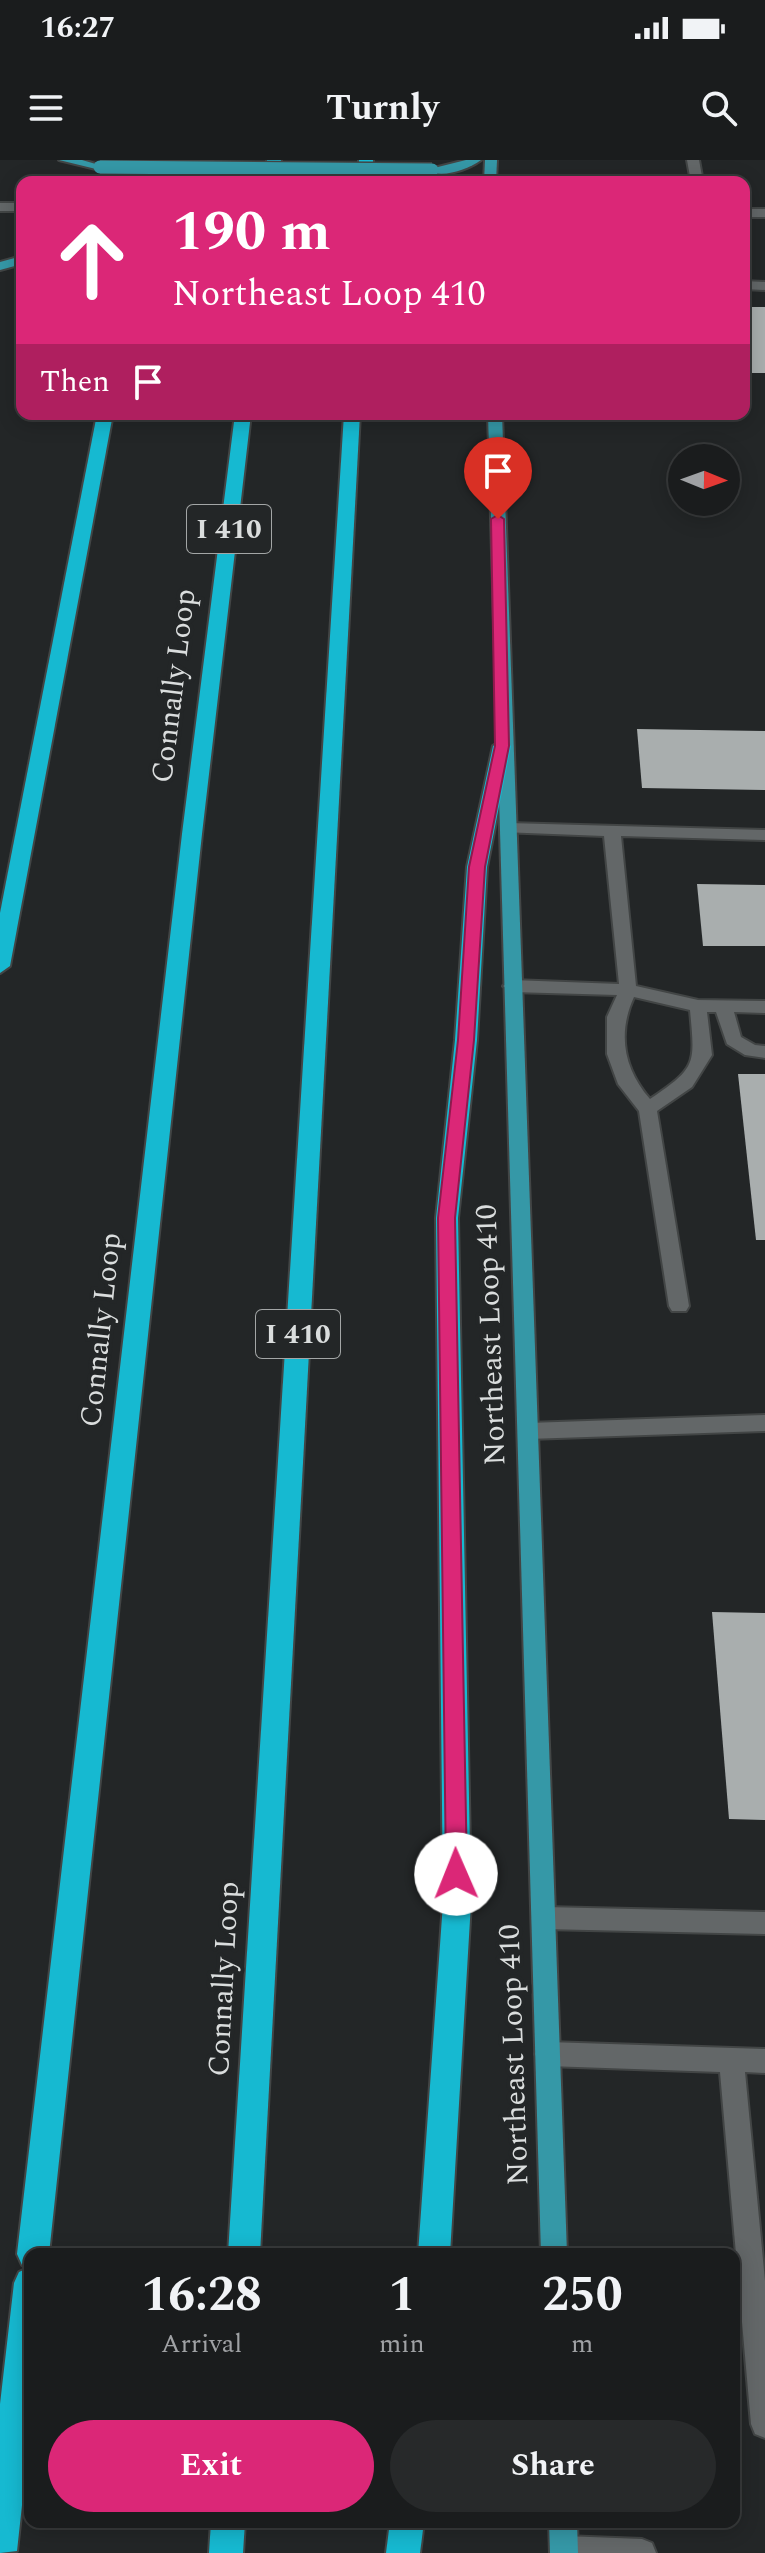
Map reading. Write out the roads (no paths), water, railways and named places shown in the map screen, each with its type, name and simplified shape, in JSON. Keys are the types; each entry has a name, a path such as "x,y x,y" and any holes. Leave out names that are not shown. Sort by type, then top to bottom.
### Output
{"highway":[{"path":"0,966 104,420"},
{"name":"Connally Loop","path":"34,2248 194,818 242,420"},
{"name":"Connally Loop","path":"244,2248 352,420"},
{"path":"434,2248 457,1903 447,1218 466,1040 477,867 502,746"},
{"path":"0,2551 24,2337"},
{"path":"226,2553 228,2528"},
{"path":"403,2553 406,2528"}],"main road":[{"path":"65,160 100,167 432,170 457,168 475,160"},
{"name":"Northeast Loop 410","path":"495,420 502,746 554,2248"}],"street":[{"path":"507,828 765,835"},
{"path":"612,831 628,990 616,1017 616,1054 627,1084 648,1109 679,1306"},
{"path":"512,986 628,990 698,1006 765,1007"},
{"path":"648,1109 686,1083 703,1055 698,1006"},
{"path":"723,1006 733,1040 751,1051 765,1052"},
{"path":"528,1431 765,1423"},
{"path":"544,1918 765,1923"},
{"path":"548,2054 765,2061"},
{"path":"731,2060 765,2424"},
{"path":"563,2542 642,2553"}]}
